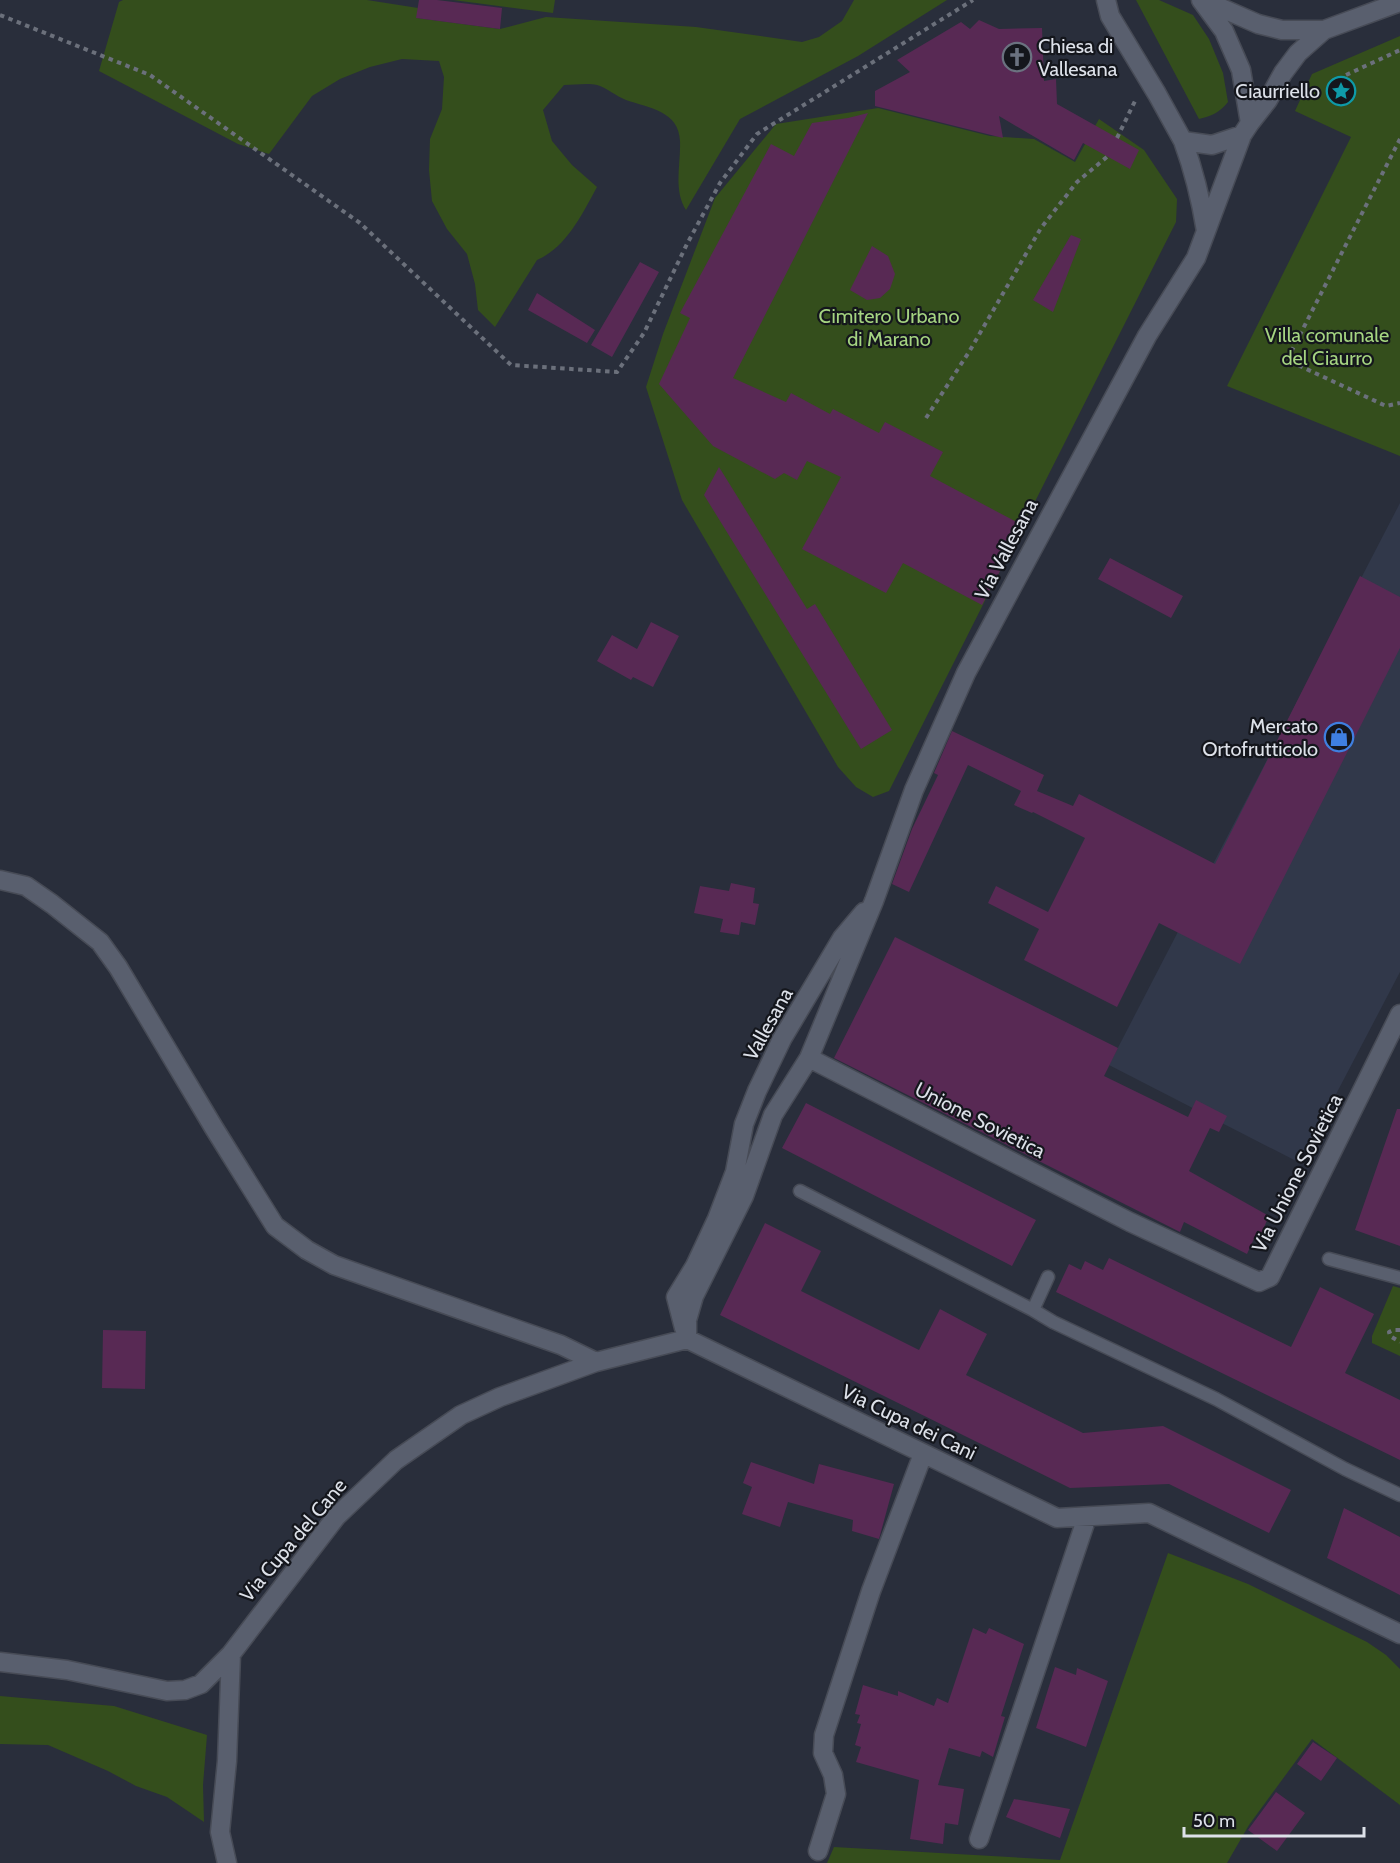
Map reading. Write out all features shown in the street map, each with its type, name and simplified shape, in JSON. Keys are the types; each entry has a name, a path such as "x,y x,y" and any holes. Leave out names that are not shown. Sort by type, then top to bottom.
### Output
{"street":[{"path":"1106,0 1110,16 1183,141 1194,171 1206,233"},
{"path":"1202,0 1258,24 1282,30 1324,30 1400,2"},
{"path":"1202,0 1224,31 1241,70 1246,129"},
{"path":"1183,141 1212,145 1246,129 1298,53 1324,30"},
{"name":"Via Vallesana","path":"874,901 914,790 966,673 1147,336 1196,258 1246,129"},
{"path":"0,880 26,886 100,942 118,967 275,1226 307,1250 334,1265 561,1346 596,1362"},
{"path":"687,1339 687,1320 694,1296 744,1196 773,1115 809,1058 874,901"},
{"name":"Vallesana","path":"687,1339 676,1297 695,1266 717,1219 735,1172 744,1124 757,1091 782,1040 842,938 874,901"},
{"name":"Via Unione Sovietica","path":"1130,1222 1259,1282 1270,1277 1400,1014"},
{"name":"Unione Sovietica","path":"809,1058 1130,1222"},
{"name":"Via Cupa del Cane","path":"0,1662 67,1670 167,1691 185,1690 201,1684 231,1654 336,1517 396,1460 461,1415 520,1389 596,1362 687,1339"},
{"name":"Via Cupa dei Cani","path":"687,1339 1056,1518 1149,1513 1400,1634"},
{"path":"818,1851 836,1794 833,1775 823,1753 824,1735 871,1591 923,1454"},
{"path":"979,1839 1087,1517"},
{"path":"227,1863 220,1832 231,1654"}],"lane":[{"path":"800,1191 1053,1322 1216,1399 1345,1469 1400,1495"},
{"path":"1329,1259 1400,1278"},
{"path":"1033,1310 1048,1277"}],"path":[{"path":"0,15 150,75 360,223 511,365 617,372 644,333 687,244 720,183 758,134 973,0"},
{"path":"1346,75 1400,50"},
{"path":"1117,138 1147,77"},
{"path":"1400,139 1287,360 1386,406 1400,403"},
{"path":"926,418 969,352 1041,228 1077,182 1108,156"},
{"path":"1400,1330 1389,1332 1390,1336 1400,1342"}],"shaded area":[{"name":"Mercato Ortofrutticolo","path":"1400,503 1400,972 1300,1163 1109,1065"}],"green space":[{"path":"123,0 367,0 418,8 417,18 500,29 546,17 696,27 802,42 819,37 842,21 854,0 947,0 858,56 740,119 686,210 679,185 680,141 678,131 669,117 626,100 597,85 564,85 543,110 552,141 572,165 597,187 573,229 557,247 537,260 495,327 478,310 475,284 467,254 447,229 432,201 429,170 430,139 442,109 444,77 439,61 402,59 370,67 340,79 312,96 269,154 238,144 99,71 119,2"},
{"path":"453,0 555,0 553,13"},
{"path":"1136,0 1159,0 1193,15 1209,39 1223,73 1228,102 1219,111 1199,119"},
{"name":"Villa comunale del Ciaurro","path":"1400,36 1400,456 1227,386 1351,137 1295,111 1312,74"},
{"name":"Cimitero Urbano di Marano","path":"878,108 990,136 1034,139 1075,162 1099,119 1144,150 1177,199 1176,222 889,791 873,797 856,787 838,767 682,500 646,387 663,334 715,198 776,124"},
{"path":"1393,1286 1400,1288 1400,1356 1372,1343 1372,1336"},
{"path":"1168,1553 1248,1584 1367,1642 1386,1655 1400,1669 1400,1805 1312,1739 1249,1825 1227,1863 827,1863 834,1847 1060,1860"},
{"path":"0,1696 114,1706 207,1735 203,1785 204,1822 167,1797 136,1786 48,1745 0,1744"}],"building":[{"path":"419,0 502,8 500,29 416,18"},
{"path":"979,20 999,29 1042,28 1044,81 1056,79 1057,104 1139,150 1130,169 1083,143 1074,160 999,116 1003,138 875,106 875,91 910,72 897,60 961,22 970,29"},
{"path":"868,113 733,378 786,402 791,393 830,414 833,409 879,433 885,422 943,452 930,476 1024,526 982,605 903,563 886,593 802,549 841,477 807,461 797,480 784,473 775,479 713,446 659,384 690,318 680,313 771,144 794,156 812,123"},
{"path":"1071,235 1081,239 1053,312 1033,300"},
{"path":"872,246 888,256 895,274 890,289 880,298 867,300 850,290"},
{"path":"640,262 659,272 612,357 591,345"},
{"path":"537,293 595,330 587,343 528,310"},
{"path":"719,467 807,609 815,604 892,730 861,749 704,495"},
{"path":"1110,558 1183,596 1171,618 1098,579"},
{"path":"1360,576 1400,597 1400,648 1240,964 1159,923 1117,1007 1024,960 1039,929 988,903 996,886 1048,912 1085,838 1014,805 1021,791 968,765 909,892 892,884 912,829 938,775 934,773 952,731 1044,775 1037,791 1073,806 1079,794 1215,864"},
{"path":"651,622 679,636 653,687 633,677 631,680 597,661 612,635 637,649"},
{"path":"731,883 755,888 753,903 759,904 755,925 741,922 739,935 720,932 723,919 694,913 700,886 729,891"},
{"path":"895,937 1118,1048 1104,1076 1188,1117 1196,1100 1227,1116 1219,1132 1210,1128 1189,1171 1269,1216 1261,1234 1257,1232 1247,1254 1184,1222 1180,1232 834,1058"},
{"path":"806,1103 1036,1220 1012,1266 782,1148"},
{"path":"1397,1109 1400,1109 1400,1246 1355,1230"},
{"path":"765,1223 821,1251 801,1291 919,1350 940,1309 987,1334 966,1375 1083,1433 1163,1426 1291,1490 1269,1533 1169,1484 1070,1488 720,1315"},
{"path":"1109,1258 1291,1347 1320,1287 1374,1314 1345,1373 1400,1400 1400,1460 1056,1292 1069,1264 1081,1270 1085,1261 1103,1270"},
{"path":"103,1330 146,1331 145,1389 102,1388"},
{"path":"751,1462 814,1484 819,1464 894,1484 879,1539 852,1531 853,1520 788,1502 780,1527 742,1514 752,1487 743,1483"},
{"path":"1344,1508 1400,1537 1400,1595 1327,1558"},
{"path":"973,1628 986,1634 989,1628 1024,1644 1001,1716 1005,1717 993,1757 982,1751 980,1757 949,1748 938,1785 964,1789 958,1825 945,1823 943,1844 910,1839 919,1780 856,1762 861,1747 855,1745 861,1724 857,1723 860,1715 855,1714 863,1685 898,1696 898,1691 934,1706 937,1698 948,1703"},
{"path":"1055,1667 1076,1675 1077,1668 1108,1681 1086,1747 1036,1728"},
{"path":"1313,1742 1337,1758 1321,1781 1297,1764"},
{"path":"1276,1792 1305,1813 1277,1851 1248,1830"},
{"path":"1014,1799 1070,1809 1060,1838 1006,1817"}],"place":[{"name":"Chiesa di Vallesana","path":"1017,57"},
{"name":"Ciaurriello","path":"1341,91"},
{"name":"Mercato Ortofrutticolo","path":"1339,737"}]}
